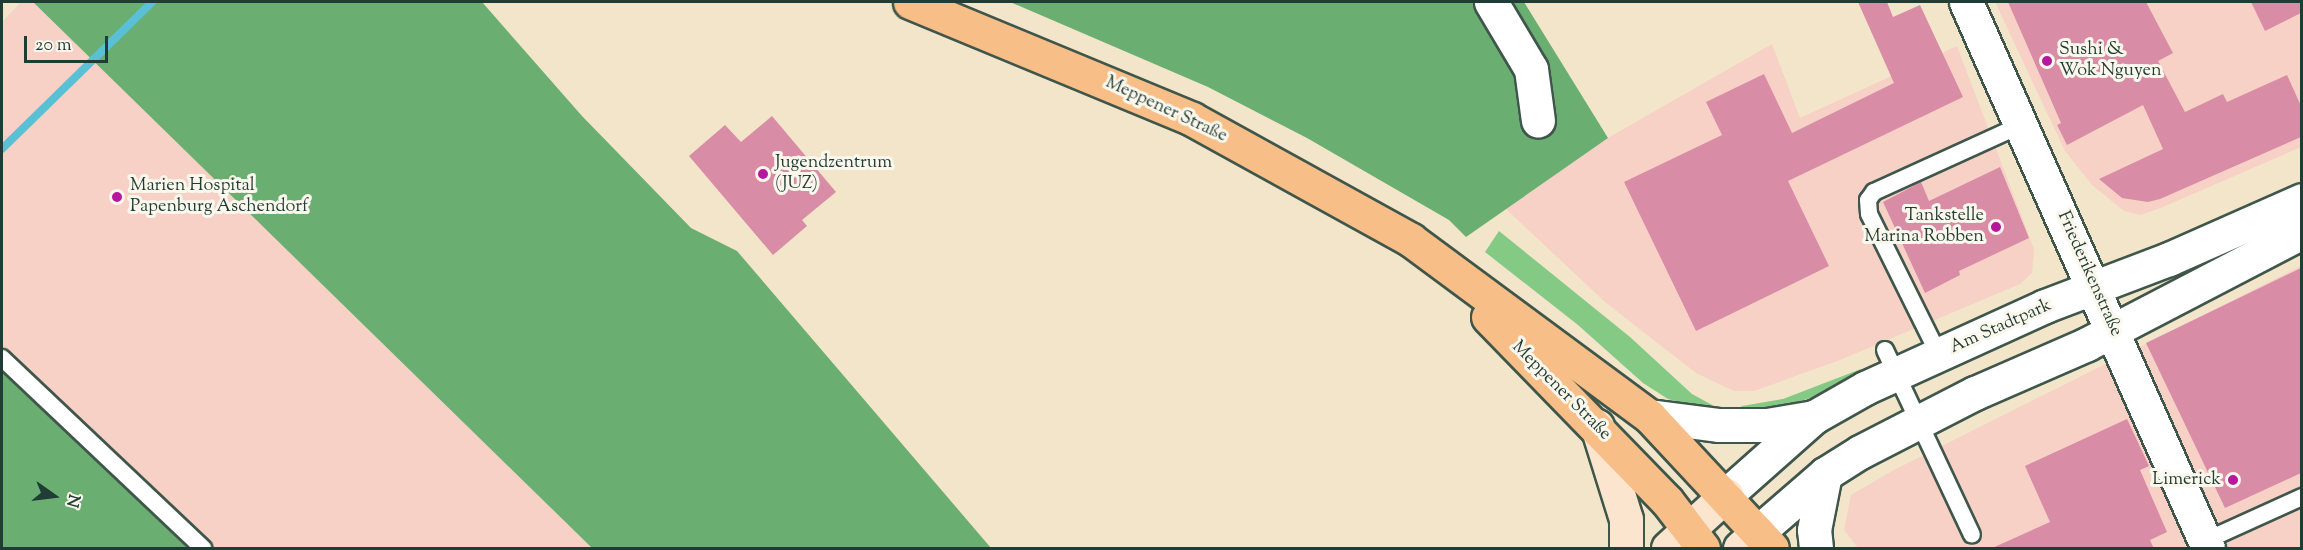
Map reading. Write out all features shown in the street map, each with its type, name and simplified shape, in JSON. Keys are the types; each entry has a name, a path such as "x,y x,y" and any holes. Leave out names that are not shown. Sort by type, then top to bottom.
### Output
{"main road":[{"name":"Meppener Straße","path":"910,2 1192,119 1411,240 1650,416 1726,495 1757,543"},
{"name":"Meppener Straße","path":"1411,240 1597,426 1667,501 1686,543"}],"street":[{"path":"1491,2 1531,69 1538,121"},
{"name":"Friederikenstraße","path":"1966,2 2114,329 2207,545"},
{"name":"Am Stadtpark","path":"1726,495 1814,417 1890,362 1939,355 2095,287 2169,260 2301,200"},
{"path":"1757,543 1825,474 1918,422 2114,329 2301,232"},
{"name":"Meppener Straße","path":"1650,416 1719,425 1767,425 1814,417"},
{"path":"1597,426 1626,519 1626,549"},
{"path":"1816,549 1814,530 1825,474"},
{"path":"1686,543 1726,495"}],"lane":[{"path":"1939,355 1869,214 1868,200 1874,192 2021,125"},
{"path":"2,358 203,549"},
{"path":"1890,362 1972,535"},
{"path":"2207,545 2301,497"}],"shaded area":[{"name":"Marien Hospital Papenburg Aschendorf","path":"21,2 33,2 592,548 188,548 2,372 2,22"},
{"path":"1995,2 2301,2 2301,147 2141,215 2124,211 2092,185 2065,151"},
{"path":"1772,44 1800,118 1957,46 2034,249 2032,273 2020,284 1840,360 1754,391 1734,391 1696,373 1605,302 1506,209 1608,138"},
{"path":"2301,266 2301,548 1858,548 1844,530 1851,495 1892,471"}],"green space":[{"path":"33,2 482,2 582,116 691,228 737,251 991,548 592,548"},
{"path":"1010,2 1524,2 1608,138 1466,237 1449,220 1307,138 1208,87"},
{"path":"1499,231 1630,337 1692,394 1714,406 1715,412 1668,399 1643,383 1578,325 1485,252"},
{"path":"1861,369 1863,374 1813,397 1780,408 1732,413 1742,406 1783,399"},
{"path":"2,372 188,548 2,548"}],"building":[{"path":"1858,2 1887,2 1893,17 1920,5 1963,97 1788,181 1829,266 1696,331 1624,182 1722,135 1706,102 1764,74 1792,133 1894,83"},
{"path":"2008,2 2146,2 2173,53 2158,61 2185,112 2223,94 2227,102 2287,75 2301,106 2301,137 2160,199 2148,202 2122,198 2099,179 2163,149 2143,105 2067,145 2057,125 2061,123"},
{"path":"2251,2 2301,2 2301,13 2265,31"},
{"name":"Jugendzentrum (JUZ)","path":"772,116 836,192 802,220 807,226 773,255 689,156 725,125 741,142"},
{"path":"2000,167 2029,238 1959,271 1960,275 1925,293 1883,202 1921,182 1929,201"},
{"path":"2301,268 2301,473 2225,508 2146,343"},
{"path":"2127,419 2149,466 2140,470 2167,532 2150,540 2154,549 1990,549 2050,522 2025,466"}],"waterway":[{"path":"2,149 152,2"}],"place":[{"name":"Sushi & Wok Nguyen","path":"2047,61"},
{"name":"Jugendzentrum (JUZ)","path":"763,174"},
{"name":"Marien Hospital Papenburg Aschendorf","path":"117,197"},
{"name":"Tankstelle Marina Robben","path":"1996,227"},
{"name":"Limerick","path":"2233,480"}]}
